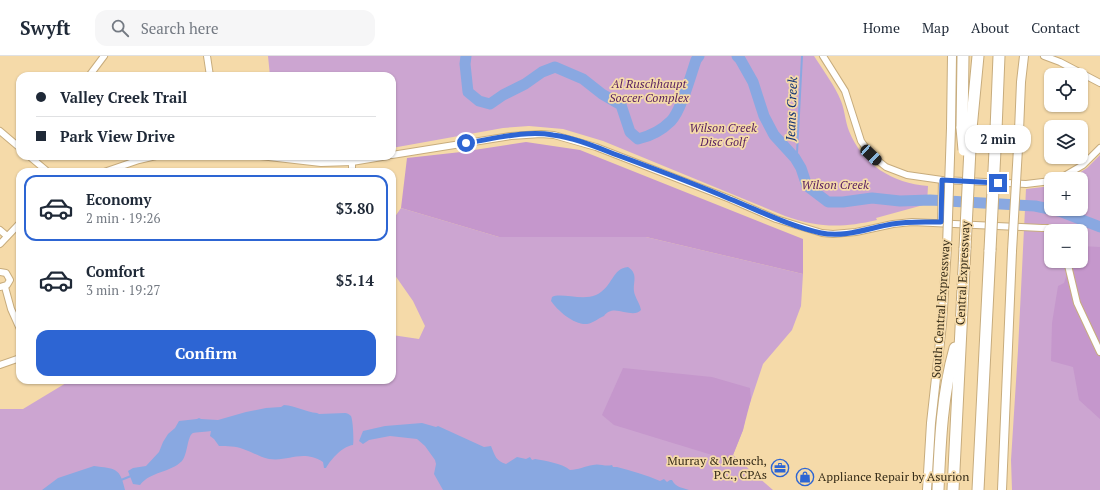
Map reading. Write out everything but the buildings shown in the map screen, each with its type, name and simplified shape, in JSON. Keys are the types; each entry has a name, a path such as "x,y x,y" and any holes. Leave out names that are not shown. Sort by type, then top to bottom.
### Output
{"highway":[{"path":"962,56 962,128"},
{"name":"Central Expressway","path":"953,490 967,193 962,128 978,56"},
{"path":"978,490 999,56"},
{"path":"938,490 940,438 946,392 952,357 961,326"}],"main road":[{"name":"South Central Expressway","path":"927,490 931,423 942,324 947,247 962,128 952,56"},
{"path":"1002,490 1012,251 1024,56"}],"street":[{"path":"92,72 104,56"},
{"path":"207,56 209,72"},
{"path":"823,56 845,92 858,135 871,155 882,164 896,172 917,177 942,180 1026,184 1044,183"},
{"path":"1044,56 1060,62 1100,83"},
{"path":"0,131 16,145"},
{"path":"396,154 511,136 536,134 554,135 596,147 710,191 776,219 822,233 833,234 856,232 904,222 941,222 1044,228"},
{"path":"1071,172 1083,165 1100,148"},
{"path":"34,160 43,168"},
{"path":"115,168 138,160"},
{"path":"291,160 307,162 352,162 364,160"},
{"path":"352,162 352,168"},
{"path":"941,222 942,180"},
{"path":"0,244 16,228"},
{"path":"0,230 7,236"},
{"path":"1069,268 1077,303 1100,352"},
{"path":"0,272 5,273 9,277 8,283 2,287 16,320"},
{"path":"0,365 16,359"}],"green space":[{"path":"268,56 814,56 829,78 838,95 849,131 862,154 880,170 891,176 902,181 928,186 927,204 876,218 877,220 864,223 831,226 809,223 785,216 603,141 563,129 529,126 503,128 396,147 396,72 270,72"},
{"path":"1100,155 1100,490 1012,490 1011,460 1026,189 1044,187 1044,216 1088,216 1088,172 1081,172"},
{"path":"401,208 499,237 646,237 803,274 801,306 792,330 763,364 746,415 743,430 733,455 773,490 0,490 0,409 23,409 64,384 396,384 396,336 419,339 425,326 413,301 396,277 396,215"}],"shaded area":[{"path":"526,142 580,150 803,239 803,274 646,237 499,237 401,208 407,158 461,152"},
{"path":"1088,246 1100,247 1100,419 1079,400 1073,367 1051,361 1052,323 1058,286 1064,283 1069,268 1088,268"},
{"path":"623,368 712,377 750,388 751,399 743,430 733,455 725,459 614,425 602,415"}],"water":[{"path":"628,267 634,273 634,291 641,310 637,313 612,311 608,312 592,323 582,324 567,317 551,301 552,297 560,295 590,297 596,295 602,292 615,274 623,268"},
{"path":"284,405 319,414 349,414 352,422 353,445 341,450 326,468 324,468 323,462 309,456 269,459 240,448 219,446 210,436 211,431 193,433 182,461 172,468 144,480 140,485 133,484 128,471 133,468 146,466 159,452 168,434 175,428 179,421 199,418 218,420 246,412 281,407"},
{"path":"422,423 436,427 438,426 484,447 491,446 498,460 506,464 517,457 526,459 530,457 532,460 535,459 553,463 570,470 595,465 612,465 613,467 634,472 660,481 664,479 667,482 672,480 677,486 689,490 443,490 434,474 436,464 435,460 425,446 417,439 390,436 369,440 363,444 359,441 363,431 385,426"},
{"path":"94,466 116,470 121,477 125,490 42,490 58,478"}],"waterway":[{"name":"Wilson Creek","path":"466,56 465,64 468,92 479,101 490,104 503,95 525,84 542,72 555,67 583,79 602,94 621,105 630,132 638,139 660,130 675,116 696,60 699,56"},
{"name":"Wilson Creek","path":"737,56 753,82 764,116 774,135 795,158 801,168 807,186 828,202 843,202 872,198 900,201 930,200 1035,206 1059,211 1100,227"},
{"name":"Jeans Creek","path":"798,163 797,153 802,56"},
{"path":"121,480 131,476"}],"place":[{"name":"Murray & Mensch, P.C., CPAs","path":"780,468"},
{"name":"Appliance Repair by Asurion","path":"805,477"}],"route":[{"path":"466,143 532,134 554,135 581,142 678,178 776,219 809,230 833,234 856,232 904,222 941,222 942,180 998,183"}],"park label":[{"name":"Al Ruschhaupt Soccer Complex","path":"649,91"},
{"name":"Wilson Creek Disc Golf","path":"723,135"}]}
